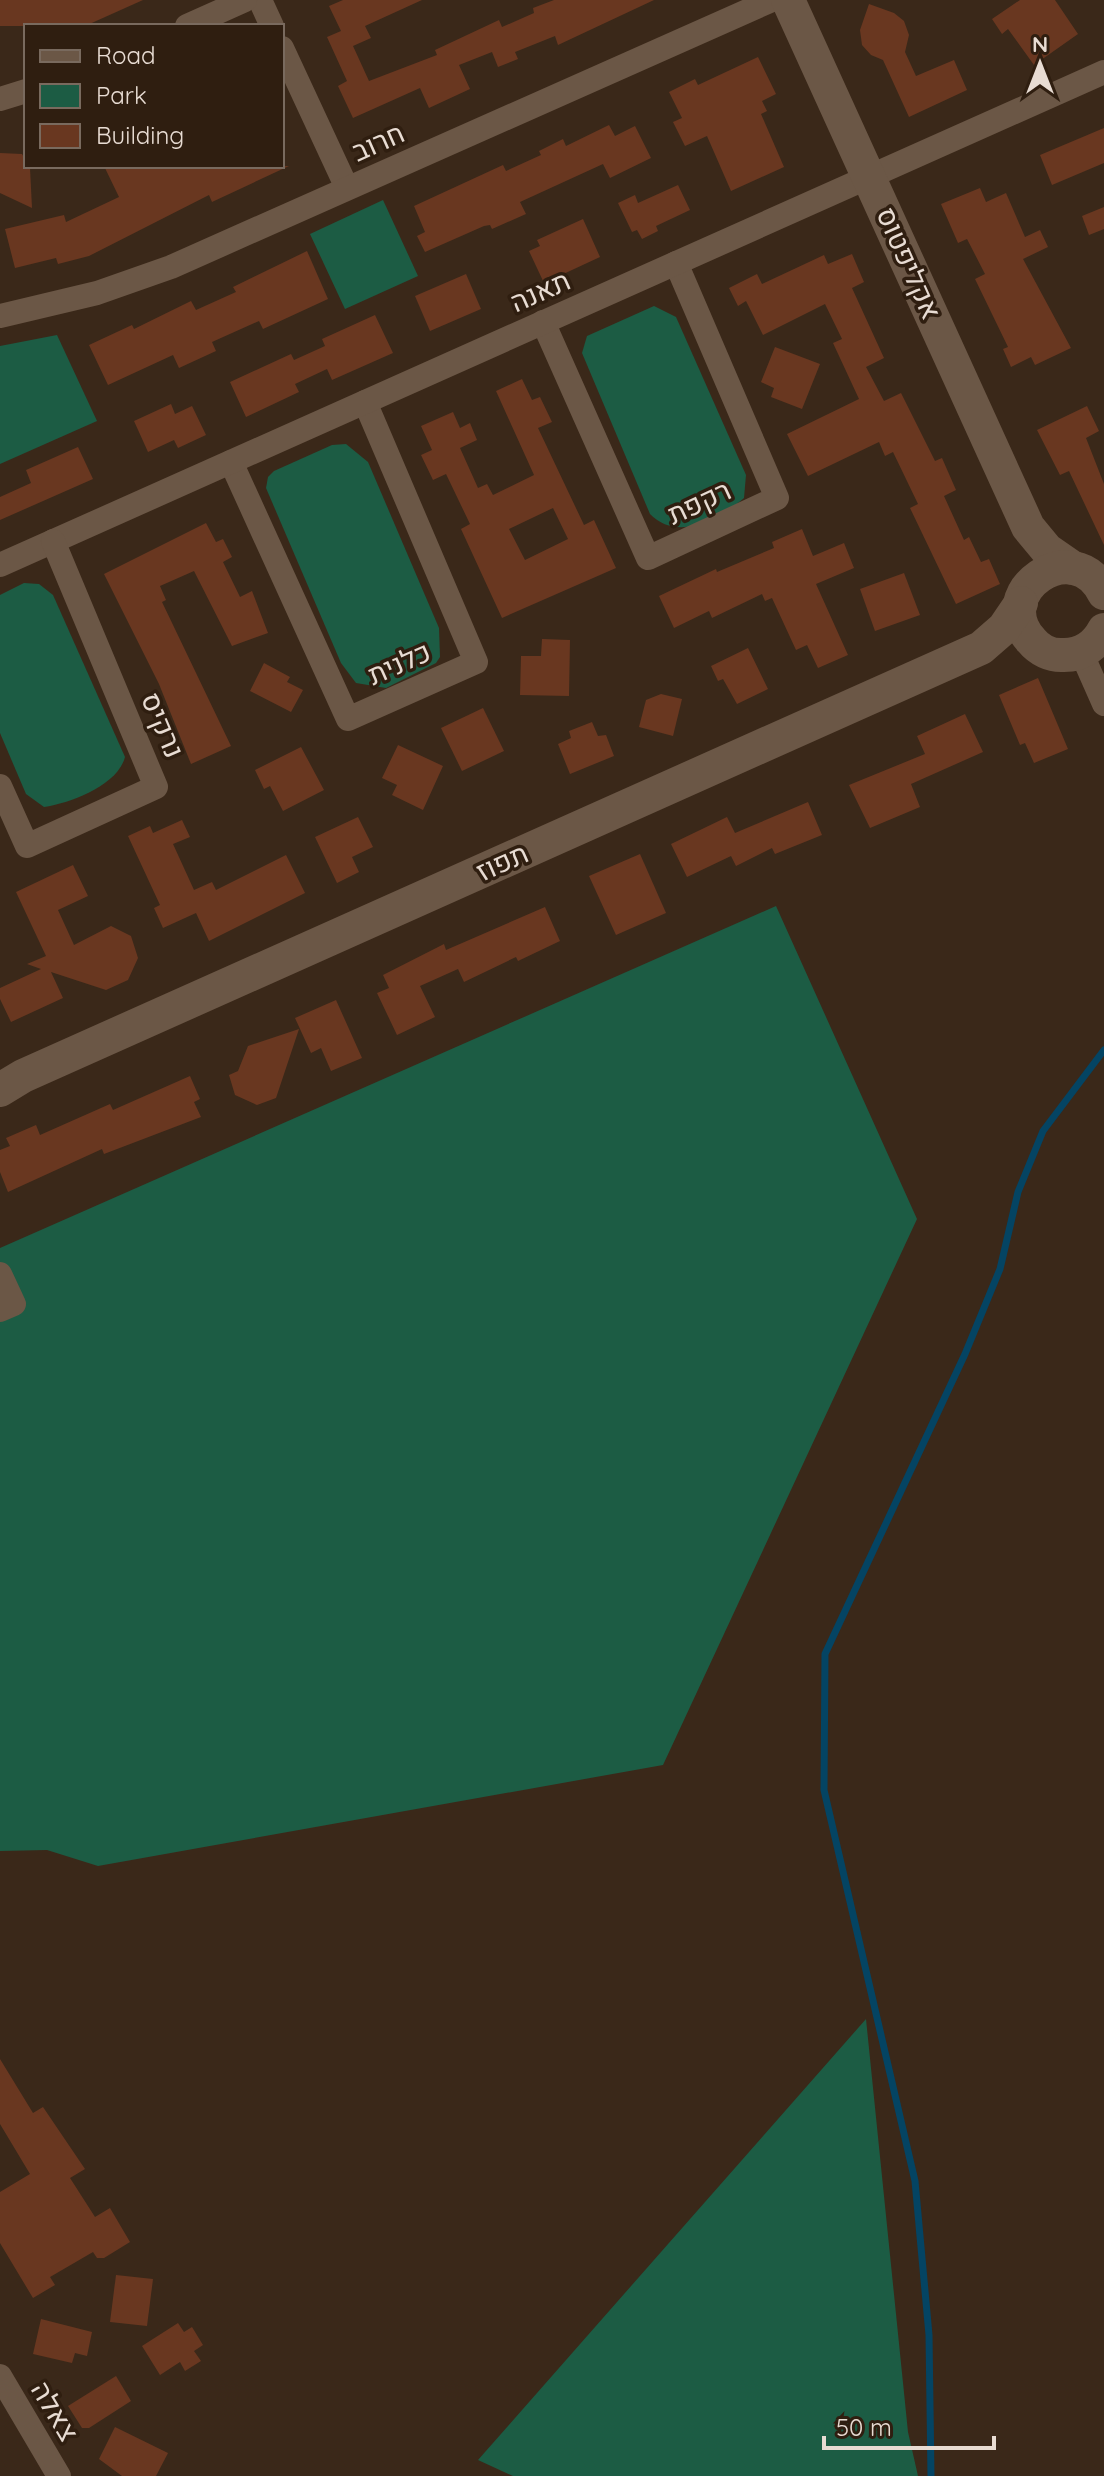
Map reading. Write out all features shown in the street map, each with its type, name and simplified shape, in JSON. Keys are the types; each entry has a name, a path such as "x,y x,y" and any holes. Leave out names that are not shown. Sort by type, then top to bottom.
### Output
{"street":[{"path":"191,24 245,0"},
{"path":"260,0 271,24"},
{"name":"חרוב","path":"0,316 97,293 171,267 772,0"},
{"name":"אקליפטוס","path":"788,0 1028,527 1047,550 1090,576"},
{"path":"284,52 347,188"},
{"name":"תאנה","path":"0,565 1104,72"},
{"path":"0,99 24,92"},
{"name":"רקפת","path":"543,322 648,558 777,498 676,263"},
{"name":"כלנית","path":"231,462 348,719 476,662 365,402"},
{"name":"אקליפטוס","path":"1022,598 1030,557 1028,527"},
{"name":"נרקיס","path":"0,786 27,846 156,787 53,541"},
{"name":"תפוז","path":"8,1083 981,648 1004,628 1039,575 1055,568 1090,576"},
{"path":"1022,598 1023,628 1042,649"},
{"path":"1092,641 1104,704"},
{"name":"תפוז","path":"981,648 1017,646 1064,656 1092,641"},
{"path":"0,1274 14,1304 0,1310"},
{"name":"צאלה","path":"0,2376 59,2476"}],"green space":[{"path":"383,200 418,276 345,309 310,234"},
{"path":"654,306 676,317 746,475 744,498 723,514 698,525 673,526 650,514 582,353 587,336"},
{"path":"57,335 97,421 0,464 0,346"},
{"path":"346,444 368,462 439,628 440,657 436,663 386,688 356,683 341,663 266,488 268,477 274,471 332,445"},
{"path":"24,583 39,584 53,595 125,757 113,776 92,791 44,807 26,794 0,733 0,595"},
{"path":"776,906 917,1219 663,1765 98,1866 47,1850 0,1851 0,1248"},
{"path":"866,2019 908,2432 918,2476 513,2476 478,2460"}],"building":[{"path":"0,0 143,0 89,24 0,26"},
{"path":"343,0 422,0 365,26 371,38 353,46 369,81 437,55 435,50 499,20 502,27 534,13 533,8 554,0 654,0 558,45 555,36 515,52 518,59 498,67 492,52 459,65 470,89 429,108 420,88 353,118 338,86 347,81 327,37 341,31 329,6"},
{"path":"1020,0 1055,0 1078,34 1034,65 1008,29 1002,34 992,19"},
{"path":"869,4 894,13 904,21 909,35 905,52 916,76 954,60 967,90 909,117 883,60 871,55 862,45 860,30"},
{"path":"758,57 776,94 762,101 767,111 761,114 784,167 731,191 707,136 685,146 673,122 682,118 669,92 695,79 698,85"},
{"path":"609,125 615,136 635,126 651,158 610,178 603,164 520,202 526,214 492,229 490,225 484,226 425,252 417,236 425,232 414,206 503,165 506,171 541,155 539,151 563,139 566,146"},
{"path":"1104,128 1104,163 1052,185 1040,155"},
{"path":"0,153 22,154 24,168 30,168 32,208 0,193"},
{"path":"289,166 212,202 209,195 89,256 58,264 56,258 15,268 5,229 64,215 66,222 119,197 105,168"},
{"path":"678,185 690,210 656,226 658,231 642,239 637,230 632,232 618,203 635,195 638,203"},
{"path":"980,188 986,202 1006,193 1025,237 1040,230 1048,247 1023,259 1071,348 1035,365 1031,357 1011,367 1003,349 1008,347 975,279 985,274 967,239 958,243 941,204"},
{"path":"1104,207 1104,229 1089,235 1082,216"},
{"path":"583,219 600,257 544,283 529,251 540,246 537,240"},
{"path":"307,251 328,299 263,329 259,321 212,342 216,351 179,368 173,355 108,385 89,345 132,325 134,329 191,301 196,310 236,292 233,287"},
{"path":"852,254 864,282 852,288 884,358 866,367 884,401 901,393 935,461 942,458 956,490 944,496 964,540 969,537 981,562 989,559 1000,584 956,604 910,508 918,504 893,452 885,456 879,442 808,476 787,434 859,399 833,343 842,339 825,304 763,335 746,301 738,306 729,288 757,274 762,284 824,255 828,264"},
{"path":"466,274 481,309 430,331 415,296"},
{"path":"375,315 393,353 332,380 327,369 295,384 299,392 246,417 230,382 291,354 294,360 325,346 322,339"},
{"path":"775,347 820,364 802,409 771,397 774,388 761,382"},
{"path":"522,379 532,400 540,397 552,422 538,428 584,525 594,520 616,568 502,618 461,529 470,524 446,474 433,480 421,455 432,450 421,426 453,412 460,428 470,423 477,440 460,448 478,488 487,484 493,495 534,475 496,391","holes":["553,508 568,539 525,560 509,529"]},
{"path":"171,404 175,414 192,406 206,435 178,448 174,440 148,452 134,421"},
{"path":"1087,406 1099,431 1086,438 1104,484 1104,545 1069,471 1060,475 1037,430"},
{"path":"78,447 93,479 0,520 0,497 31,483 26,470"},
{"path":"206,523 216,542 223,539 232,557 223,562 240,597 252,591 268,633 232,646 194,571 160,586 166,600 162,602 231,746 191,764 159,684 104,574"},
{"path":"802,529 813,556 844,543 854,568 816,584 848,655 818,668 807,645 796,650 772,598 765,601 762,594 712,618 709,611 674,628 659,596 716,569 717,572 774,548 772,542"},
{"path":"904,573 920,615 875,631 860,589"},
{"path":"542,639 570,640 569,696 520,695 521,656 541,656"},
{"path":"748,648 768,689 737,704 723,679 718,681 711,666"},
{"path":"264,663 290,677 287,682 303,690 291,712 250,691"},
{"path":"1038,678 1068,749 1034,763 1025,743 1020,745 999,695"},
{"path":"661,694 682,699 673,736 639,727 646,700"},
{"path":"483,708 504,751 462,771 441,728"},
{"path":"965,714 983,752 911,784 920,807 870,828 849,785 925,754 917,736"},
{"path":"592,722 598,736 606,735 614,756 570,774 558,744 571,738 569,731"},
{"path":"398,745 443,766 423,810 392,795 397,785 382,778"},
{"path":"301,747 324,790 283,811 270,786 264,789 255,770"},
{"path":"808,802 822,835 775,854 772,848 736,866 731,856 687,877 671,844 727,817 735,833"},
{"path":"358,817 373,847 352,857 359,872 337,883 315,837"},
{"path":"182,820 190,837 173,844 194,890 212,882 216,890 286,855 305,893 209,941 196,913 163,928 154,908 160,905 128,836 150,826 153,833"},
{"path":"640,854 666,913 616,935 589,876"},
{"path":"73,865 88,896 58,910 74,945 111,926 131,936 138,958 128,980 106,990 51,972 63,998 11,1022 0,999 0,988 41,969 27,964 46,956 16,892"},
{"path":"545,907 560,941 518,961 516,957 464,982 458,969 420,986 435,1017 397,1035 377,993 389,988 383,975 444,944 446,950"},
{"path":"336,1000 362,1058 331,1071 321,1048 311,1053 295,1018"},
{"path":"299,1029 276,1098 257,1105 235,1095 229,1075 238,1071 248,1046"},
{"path":"190,1076 200,1099 194,1102 201,1117 104,1154 102,1149 8,1192 0,1172 0,1150 10,1146 6,1138 36,1125 40,1135 110,1104 113,1110"},
{"path":"0,2059 33,2113 43,2107 85,2169 70,2178 95,2217 110,2208 130,2242 104,2258 97,2258 93,2252 50,2277 55,2285 33,2298 0,2243 0,2192 30,2174 0,2124"},
{"path":"116,2275 153,2279 147,2326 110,2322"},
{"path":"41,2319 92,2332 87,2356 75,2353 72,2363 33,2354"},
{"path":"178,2323 184,2332 192,2327 203,2345 194,2351 201,2361 185,2371 180,2362 160,2375 142,2346"},
{"path":"116,2376 131,2401 89,2428 82,2428 68,2406"},
{"path":"115,2427 168,2453 156,2476 122,2476 99,2459"}],"waterway":[{"path":"931,2476 929,2335 915,2181 824,1790 825,1654 965,1354 1000,1269 1018,1192 1043,1131 1104,1050"}]}
